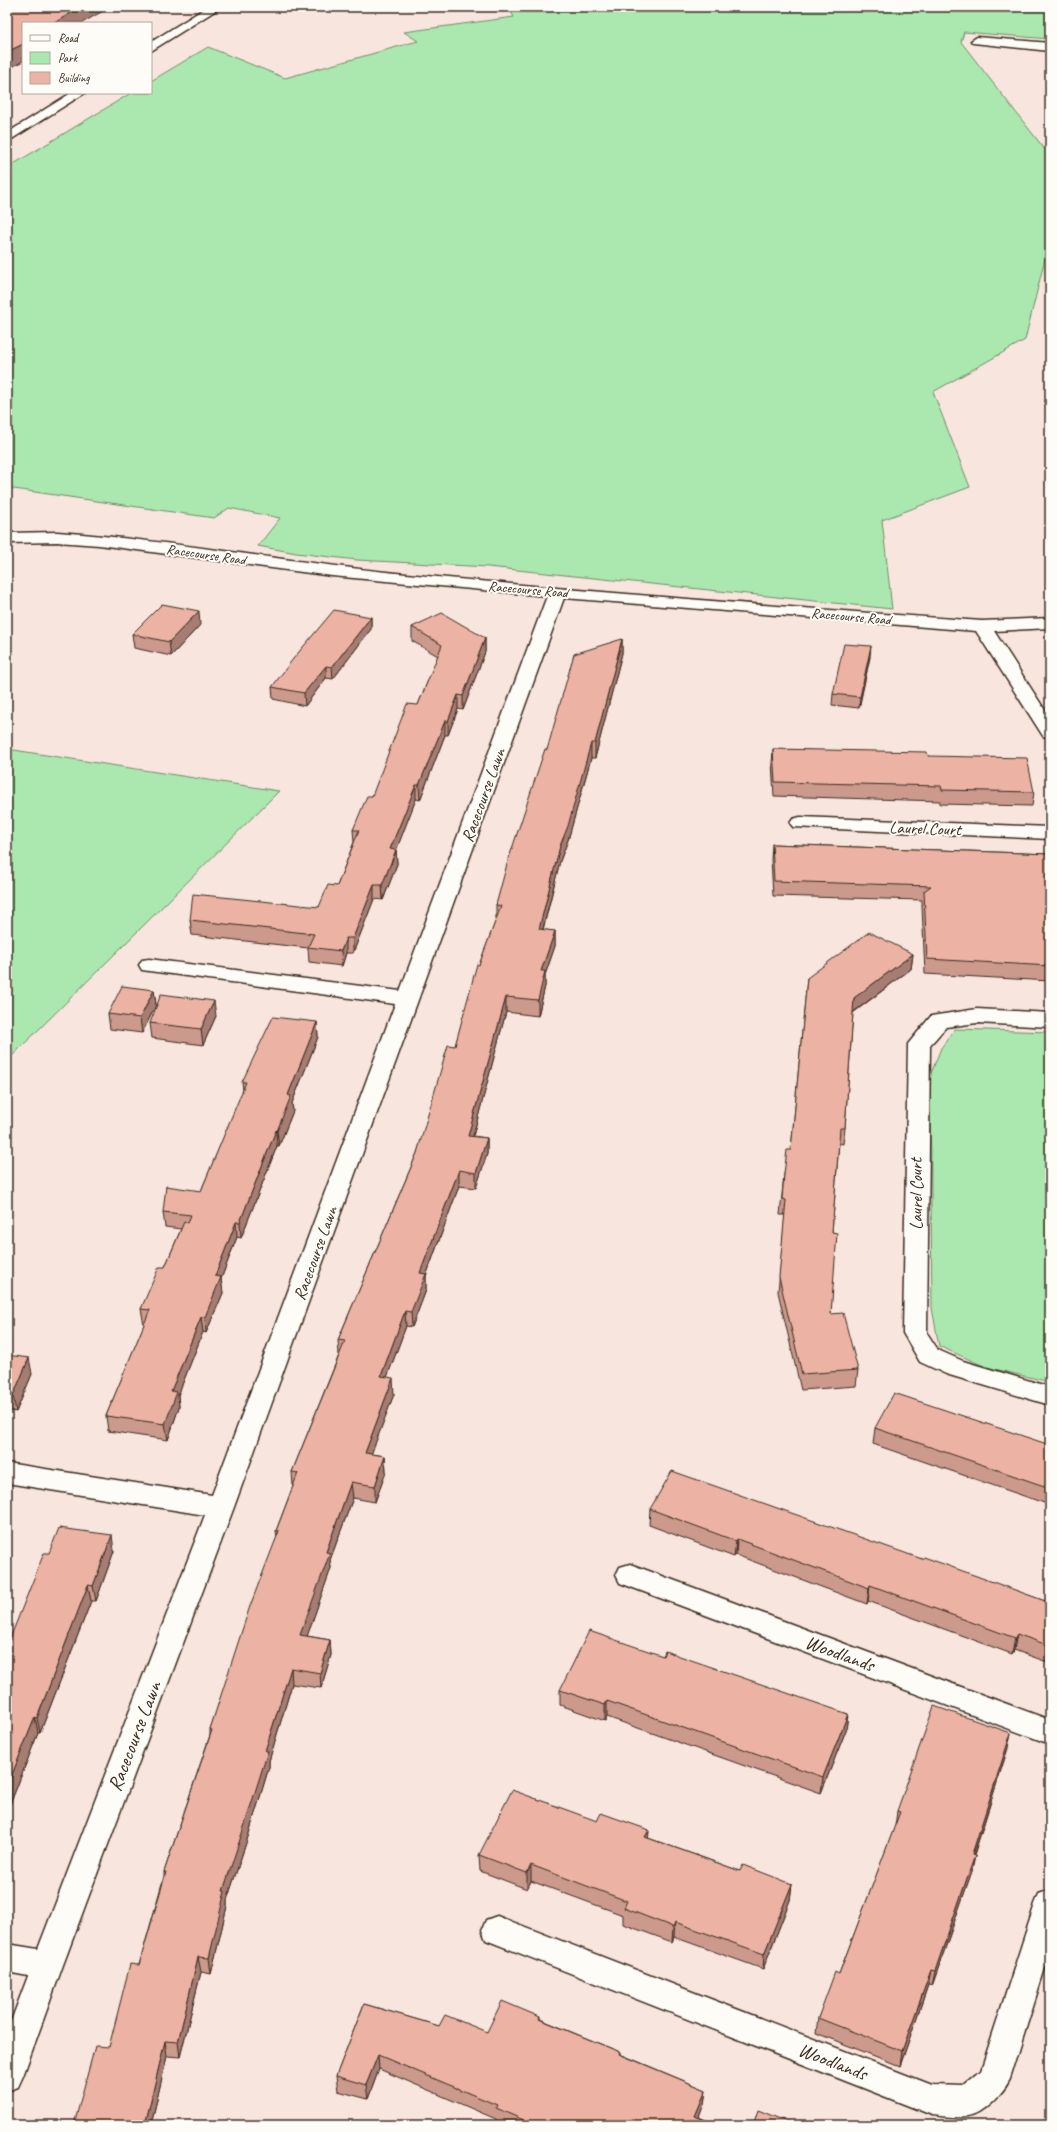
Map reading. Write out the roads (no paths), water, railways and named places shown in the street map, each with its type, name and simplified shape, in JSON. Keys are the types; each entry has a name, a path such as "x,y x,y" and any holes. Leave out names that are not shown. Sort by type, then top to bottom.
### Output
{"street":[{"path":"152,46 214,7"},
{"path":"976,41 1050,47"},
{"path":"7,138 77,94"},
{"name":"Racecourse Road","path":"7,538 57,537 99,540 332,571 557,592 982,626 1050,623"},
{"name":"Racecourse Lawn","path":"7,2076 47,1965 221,1507 557,592"},
{"path":"982,626 1050,732"},
{"name":"Laurel Court","path":"800,823 1050,833"},
{"path":"149,966 408,999"},
{"name":"Laurel Court","path":"1050,1020 978,1016 939,1021 919,1044 915,1325 915,1333 929,1356 955,1368 1050,1396"},
{"path":"7,1473 221,1507"},
{"name":"Woodlands","path":"630,1575 1050,1732"},
{"name":"Woodlands","path":"497,1930 932,2100 968,2102 994,2079 1050,1904"},
{"path":"7,1958 47,1965"}]}
